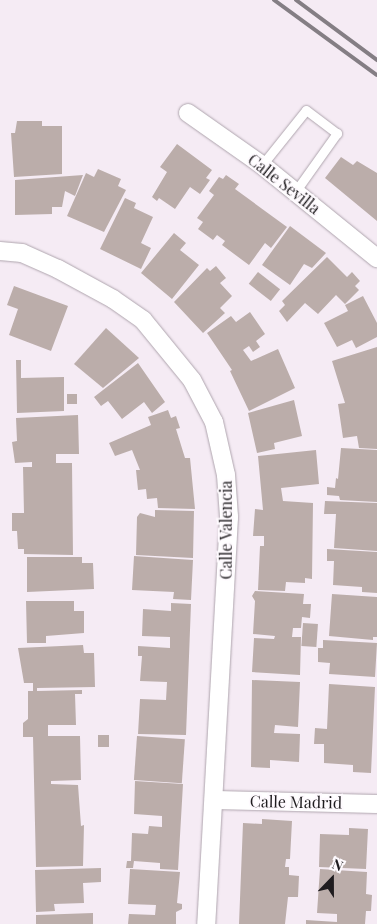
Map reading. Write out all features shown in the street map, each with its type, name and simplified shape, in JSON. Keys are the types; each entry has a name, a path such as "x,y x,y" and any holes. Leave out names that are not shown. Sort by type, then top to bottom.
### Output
{"street":[{"name":"Calle Sevilla","path":"188,113 262,165 377,258"},
{"name":"Calle Valencia","path":"0,251 22,253 58,269 113,299 143,320 192,380 214,422 226,475 229,517 215,800 206,924"},
{"name":"Calle Madrid","path":"215,800 377,804"}],"lane":[{"path":"262,165 306,110 337,133 295,192"}],"building":[{"path":"17,121 42,121 42,126 62,126 62,174 14,177 11,133 15,133"},
{"path":"177,144 212,170 206,178 210,180 200,194 190,187 175,209 159,198 157,201 152,197 167,172 160,167"},
{"path":"341,157 353,165 357,161 377,173 377,221 325,178"},
{"path":"98,169 121,179 118,186 126,190 104,232 67,216 86,173 94,177"},
{"path":"83,175 75,196 65,191 62,207 52,207 52,214 15,215 15,180"},
{"path":"226,175 239,184 235,189 287,227 271,248 265,243 249,265 222,245 225,241 217,235 213,240 198,229 203,222 197,218 214,195 209,191 219,177 223,179"},
{"path":"125,198 136,203 134,208 153,217 141,243 151,248 141,269 100,249"},
{"path":"290,226 326,253 312,268 304,264 290,285 262,265"},
{"path":"174,233 186,243 180,250 199,265 172,299 141,273"},
{"path":"327,257 347,277 352,272 360,281 355,286 359,290 345,304 336,295 318,314 305,303 287,322 279,311 285,305 282,301"},
{"path":"216,266 226,278 220,283 232,296 220,308 225,313 203,333 174,302 207,268 210,271"},
{"path":"258,272 280,289 271,301 249,284"},
{"path":"14,286 68,306 51,351 9,335 18,309 7,305"},
{"path":"363,296 377,323 377,337 356,348 352,340 337,347 324,323 348,311 345,305"},
{"path":"250,312 265,334 256,341 260,347 253,352 249,346 243,350 251,361 278,349 295,388 249,411 230,371 232,370 207,333 231,316 236,322"},
{"path":"106,328 139,358 103,388 74,364"},
{"path":"377,347 377,449 359,448 357,436 343,438 338,404 345,403 332,361"},
{"path":"16,360 21,360 21,378 64,377 64,411 17,413"},
{"path":"138,363 165,402 152,413 144,402 122,419 108,401 101,406 94,397"},
{"path":"67,394 77,394 77,404 67,404"},
{"path":"294,400 302,436 274,443 275,449 257,453 248,413"},
{"path":"168,410 171,418 176,416 180,428 176,429 185,458 190,458 195,509 158,508 157,498 147,499 146,489 138,490 136,470 140,470 132,450 115,456 109,443 151,425 148,417"},
{"path":"78,415 79,454 56,454 56,463 72,463 73,555 24,554 24,549 18,549 17,531 12,531 12,513 24,513 23,467 32,467 32,462 15,463 12,442 17,441 16,418"},
{"path":"341,448 377,450 377,502 340,500 339,496 327,495 327,487 335,488 336,478 338,479"},
{"path":"316,450 319,484 281,488 283,501 313,503 312,579 305,578 305,583 286,582 285,591 258,590 260,546 264,546 264,536 253,536 255,509 263,510 258,456"},
{"path":"325,501 377,503 377,551 334,548 336,514 324,514"},
{"path":"155,510 194,511 193,558 136,555 137,517 140,513 155,517"},
{"path":"327,549 377,552 377,593 362,592 362,587 333,585 334,561 327,561"},
{"path":"134,556 193,560 191,600 173,599 174,592 132,590"},
{"path":"27,557 82,557 82,563 93,563 94,589 27,592"},
{"path":"255,591 304,594 303,604 311,604 310,618 302,617 301,628 293,628 292,637 301,637 300,675 252,672 254,638 274,639 275,636 253,634 255,601 252,596"},
{"path":"332,594 377,597 377,637 373,637 373,640 329,636"},
{"path":"26,601 74,601 74,611 84,611 84,633 46,636 46,643 27,643"},
{"path":"171,603 191,604 186,735 138,734 140,699 166,700 167,682 140,681 142,656 138,656 138,646 170,648 170,637 142,636 143,609 171,611"},
{"path":"303,623 318,624 316,647 301,646"},
{"path":"323,640 377,643 375,677 329,674 330,663 318,662 318,648 323,648"},
{"path":"83,645 84,653 94,653 95,687 37,688 37,691 82,690 82,694 75,694 76,725 48,725 48,736 80,736 81,780 51,781 51,784 78,785 81,826 84,825 83,866 36,867 33,737 23,737 23,723 28,719 28,691 33,691 33,683 24,683 18,648"},
{"path":"252,680 300,682 298,727 275,725 274,733 300,734 299,762 270,760 270,768 251,767"},
{"path":"329,684 375,687 371,773 353,772 353,765 324,763 324,744 314,744 315,728 327,729"},
{"path":"98,735 109,735 109,747 98,747"},
{"path":"137,736 185,739 182,783 134,780"},
{"path":"135,781 183,784 178,870 160,869 160,863 134,861 133,868 126,868 127,861 131,861 132,833 148,834 149,826 162,827 162,816 134,814"},
{"path":"262,819 292,821 290,859 286,859 285,867 289,867 289,875 299,876 298,897 288,897 285,924 239,924 243,823 262,824"},
{"path":"349,828 368,829 366,869 319,867 320,834 349,835"},
{"path":"101,868 101,882 83,883 84,903 54,904 55,911 36,912 35,870"},
{"path":"130,869 180,872 177,903 182,904 182,909 176,912 176,924 128,924 129,914 155,915 156,905 128,904"},
{"path":"320,869 367,872 366,894 372,895 371,911 366,911 365,924 306,924 306,920 337,922 337,914 317,913"},
{"path":"93,913 93,924 36,924 36,915"}],"railway":[{"path":"274,0 377,75"},
{"path":"296,0 377,60"}]}
